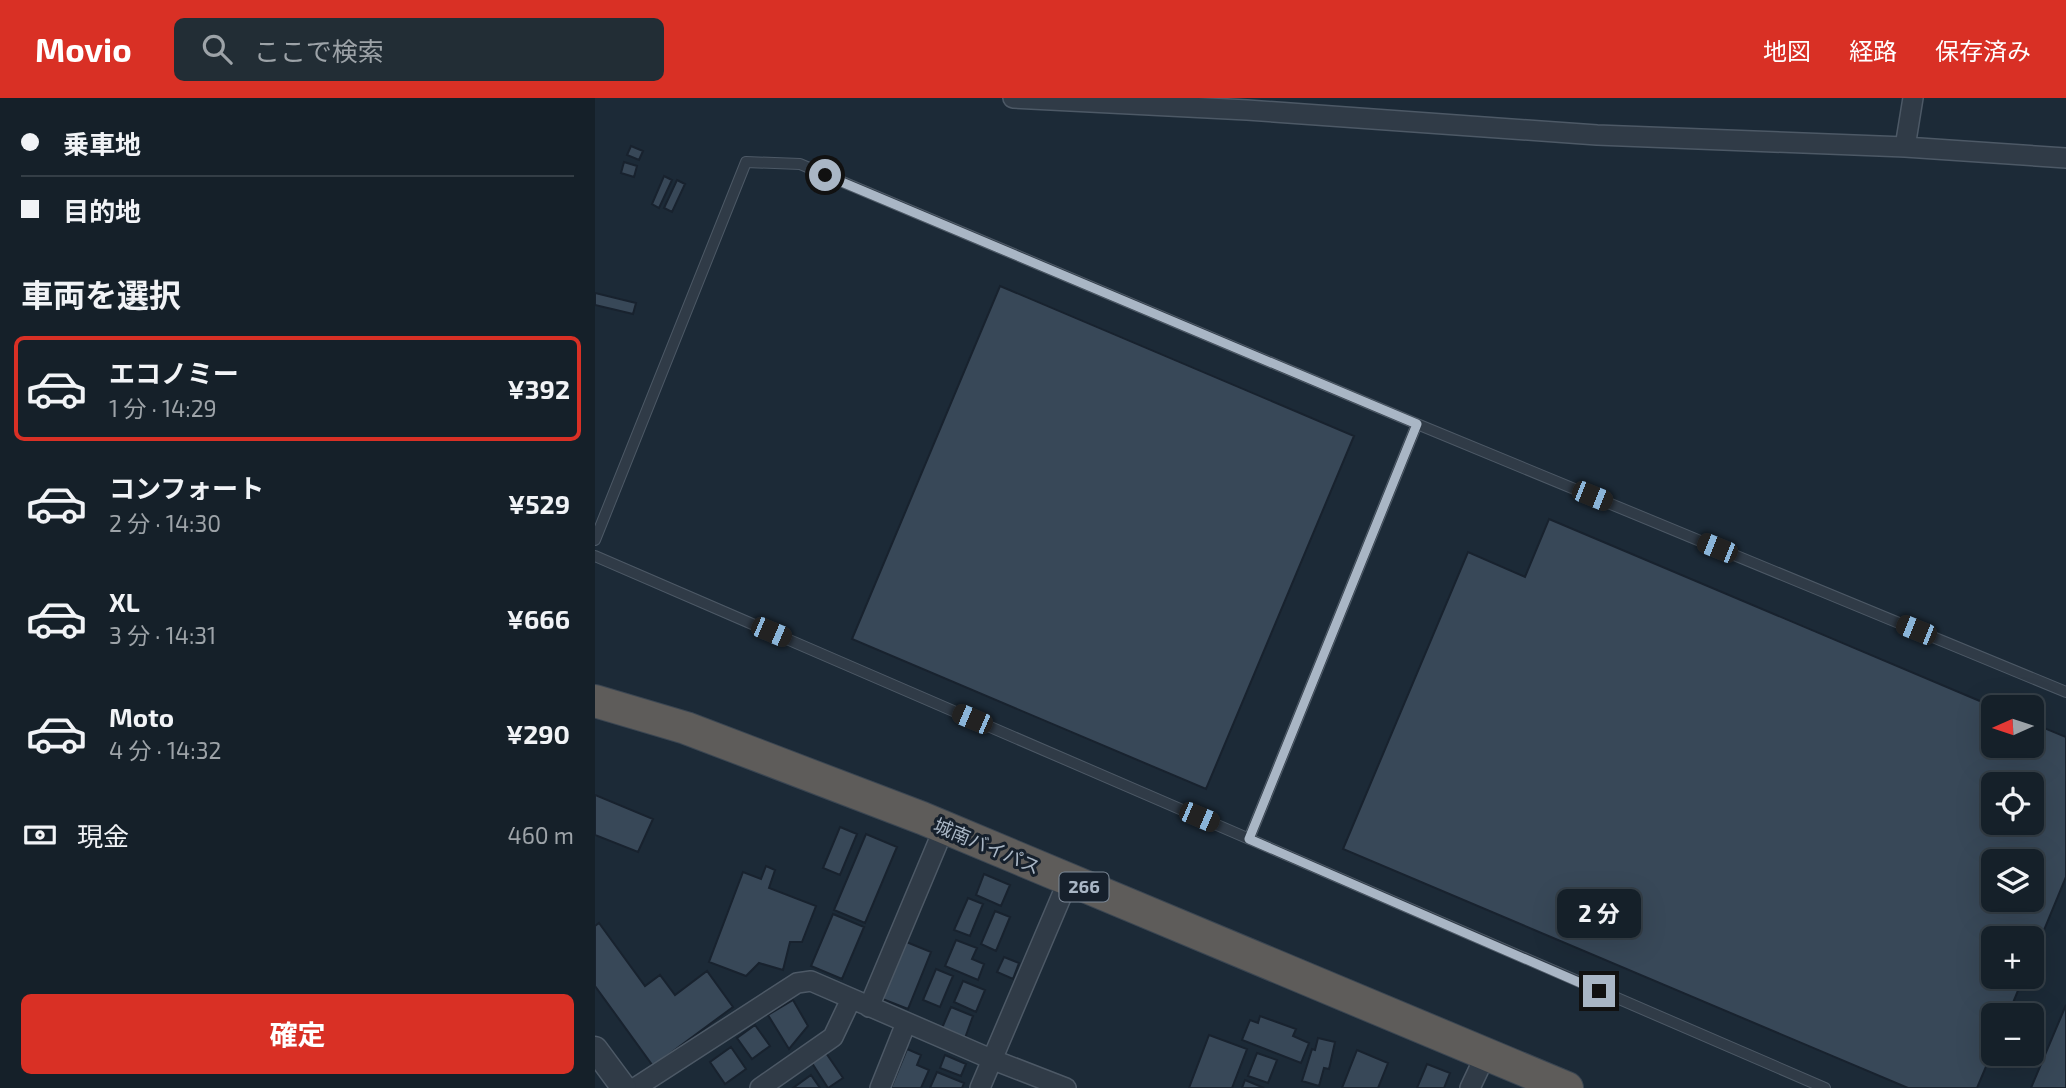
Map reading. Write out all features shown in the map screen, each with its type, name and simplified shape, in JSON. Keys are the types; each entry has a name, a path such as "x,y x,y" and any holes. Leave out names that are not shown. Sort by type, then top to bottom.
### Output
{"highway":[{"name":"城南バイパス","path":"595,701 686,728 944,828 1567,1088"}],"street":[{"path":"1013,98 1247,104 1597,135 1905,147 2066,158"},
{"path":"1905,147 1913,98"},
{"path":"869,1007 944,828"},
{"path":"980,1088 1068,881"},
{"path":"635,1088 797,983 811,982 1066,1088"},
{"path":"761,1088 833,1037 851,999"},
{"path":"880,1088 906,1023"},
{"path":"595,1049 624,1088"},
{"path":"1470,1088 1486,1054"}],"lane":[{"path":"595,540 745,162 800,164 1417,424 2066,692"},
{"path":"1249,839 1417,424"},
{"path":"595,556 1825,1088"}],"building":[{"path":"631,146 643,151 639,160 627,155"},
{"path":"624,162 637,166 634,177 621,173"},
{"path":"664,176 672,180 659,208 652,204"},
{"path":"677,180 685,184 672,212 664,208"},
{"path":"1000,286 1354,436 1206,789 852,639"},
{"path":"595,293 636,303 633,314 595,305"},
{"path":"1549,519 1981,702 1981,758 2044,758 2044,728 2066,737 2066,877 2044,930 2044,926 1981,926 1981,989 2019,989 2013,1003 1981,1003 1981,1066 1986,1066 1977,1088 1908,1088 1343,849 1468,552 1525,577"},
{"path":"595,795 653,819 638,852 595,835"},
{"path":"840,827 857,834 840,875 823,868"},
{"path":"866,834 897,847 865,923 834,910"},
{"path":"766,866 775,870 769,888 816,906 802,942 790,942 783,970 759,963 746,976 709,962 743,872 761,879"},
{"path":"984,874 1010,885 1001,906 976,895"},
{"path":"968,898 983,904 970,936 954,930"},
{"path":"995,911 1010,917 996,951 981,944"},
{"path":"833,914 864,927 842,979 811,966"},
{"path":"599,923 645,986 660,975 675,995 707,971 733,1007 653,1066 595,986 595,926"},
{"path":"956,940 977,948 972,959 984,964 978,980 945,966"},
{"path":"904,941 931,952 908,1009 880,998"},
{"path":"1004,957 1019,963 1013,979 997,972"},
{"path":"936,969 953,976 940,1007 923,1000"},
{"path":"963,981 985,990 976,1012 954,1002"},
{"path":"793,1000 808,1026 789,1049 768,1015"},
{"path":"2066,1005 2066,1088 2031,1088 2040,1066 2044,1066 2044,1057"},
{"path":"951,1007 973,1016 965,1038 942,1028"},
{"path":"1260,1016 1296,1029 1293,1036 1309,1043 1301,1063 1242,1040 1250,1020 1258,1023"},
{"path":"755,1025 770,1046 752,1059 737,1038"},
{"path":"1209,1035 1247,1049 1232,1088 1189,1088"},
{"path":"1318,1038 1335,1042 1329,1069 1324,1068 1319,1086 1302,1081"},
{"path":"731,1047 746,1069 725,1084 710,1062"},
{"path":"907,1049 921,1055 917,1065 929,1070 921,1088 891,1088"},
{"path":"1357,1050 1388,1063 1378,1088 1342,1088"},
{"path":"826,1053 843,1078 828,1088 812,1063"},
{"path":"1257,1053 1277,1060 1268,1083 1248,1076"},
{"path":"945,1055 966,1064 961,1076 940,1068"},
{"path":"1427,1064 1450,1073 1444,1088 1417,1088"},
{"path":"937,1072 964,1083 962,1088 930,1088"},
{"path":"811,1075 820,1088 793,1088"},
{"path":"1245,1080 1264,1088 1242,1088"}],"route":[{"path":"825,175 1417,424 1249,839 1599,991"}]}
